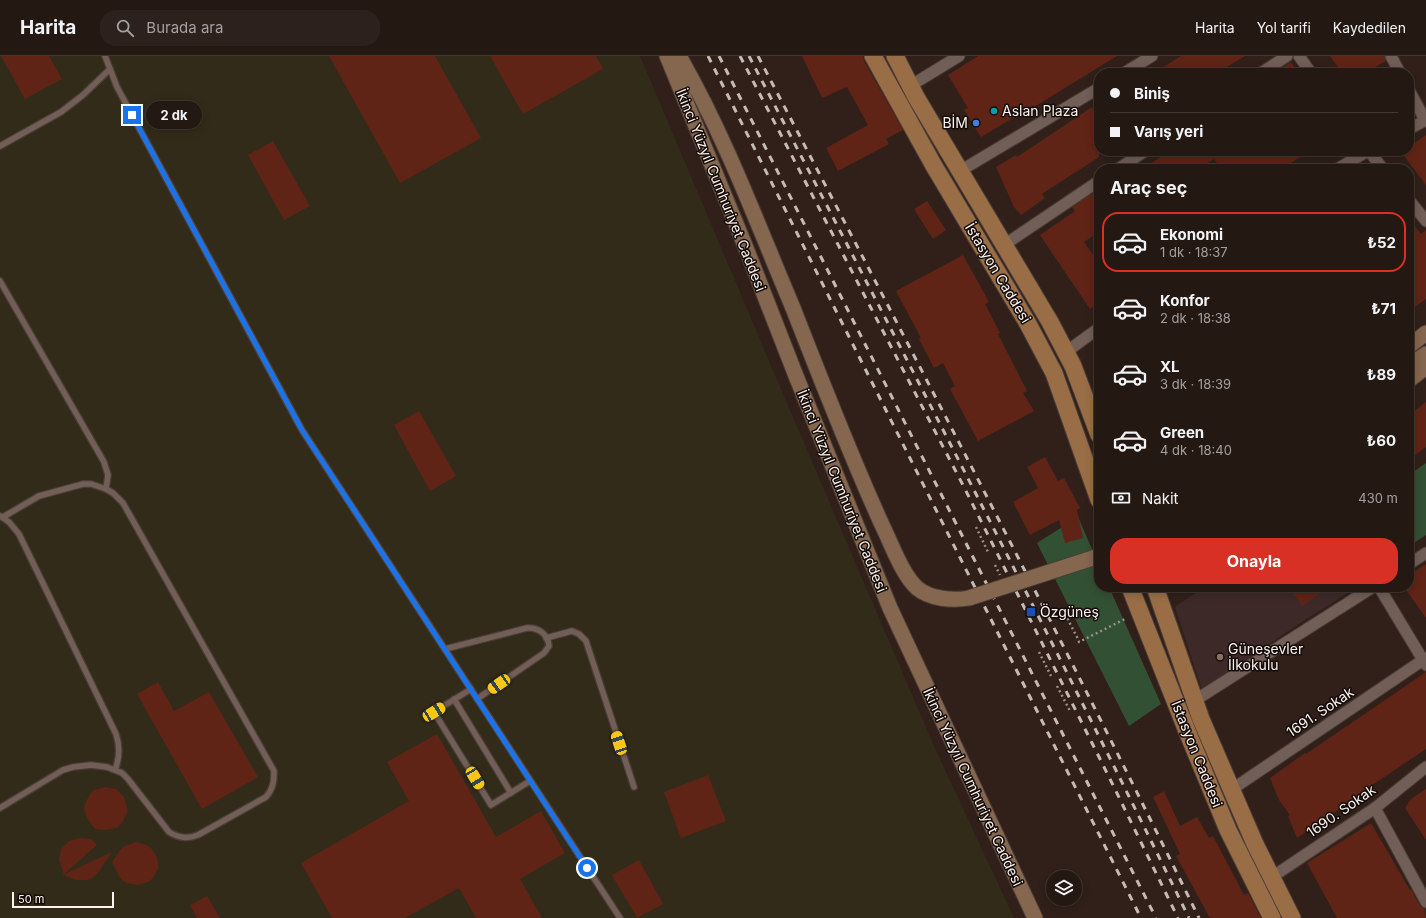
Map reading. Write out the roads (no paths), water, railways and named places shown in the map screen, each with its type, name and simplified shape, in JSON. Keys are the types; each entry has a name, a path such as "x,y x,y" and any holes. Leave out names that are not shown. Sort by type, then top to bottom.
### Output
{"main road":[{"name":"İkinci Yüzyıl Cumhuriyet Caddesi","path":"667,56 746,248 890,608 1035,918"},
{"path":"679,56 697,87 729,155 872,503 898,559 917,587 931,595 965,599 1094,558"},
{"name":"İstasyon Caddesi","path":"873,56 934,166 1027,322 1054,373 1094,486"},
{"name":"İstasyon Caddesi","path":"895,56 910,86 1074,366 1094,421"},
{"path":"1414,342 1426,333"},
{"path":"1416,365 1426,354"},
{"name":"İstasyon Caddesi","path":"1132,592 1228,830 1272,918"},
{"name":"İstasyon Caddesi","path":"1157,592 1201,719 1255,844 1292,918"}],"street":[{"path":"910,86 960,56"},
{"path":"1132,68 1152,56"},
{"path":"1269,68 1287,56"},
{"path":"1299,56 1307,68"},
{"path":"1391,56 1397,68"},
{"path":"960,171 1094,91"},
{"path":"1414,99 1426,120 1414,126"},
{"path":"1126,164 1138,156"},
{"path":"1346,164 1359,156"},
{"path":"1372,156 1379,164"},
{"path":"1004,245 1094,184"},
{"path":"1414,206 1426,221"},
{"path":"1066,352 1094,332"},
{"path":"1414,561 1426,553"},
{"path":"1194,701 1365,592"},
{"path":"1382,592 1425,661"},
{"name":"1691. Sokak","path":"1231,790 1425,661"},
{"name":"1690. Sokak","path":"1272,877 1375,808 1426,768"},
{"path":"1375,808 1426,902"}],"lane":[{"path":"105,56 117,87 302,430 620,918"},
{"path":"0,146 61,112 83,96 110,69"},
{"path":"0,281 104,462 108,475 106,489"},
{"path":"0,808 64,770 73,767 91,765 108,767 128,779 169,832 182,838 198,835 266,798 272,789 274,771 123,503 106,489 91,484 83,484 39,496 1,516 15,527 19,534 116,734 119,756 115,770"},
{"path":"445,649 526,628 540,631 546,638 549,646 544,654 477,699"},
{"path":"546,638 572,630 586,641 634,787"},
{"path":"471,689 434,712 491,805 530,781"},
{"path":"454,699 511,793"}],"railway":[{"path":"708,56 1141,918"},
{"path":"719,56 1156,918"},
{"path":"740,56 965,489 1178,918"},
{"path":"749,56 1027,593 1189,918"},
{"path":"758,56 1036,593 1199,918"}],"place":[{"name":"Aslan Plaza","path":"994,111"},
{"name":"BİM","path":"976,123"},
{"name":"Özgüneş","path":"1031,612"},
{"name":"Güneşevler İlkokulu","path":"1220,657"}]}
